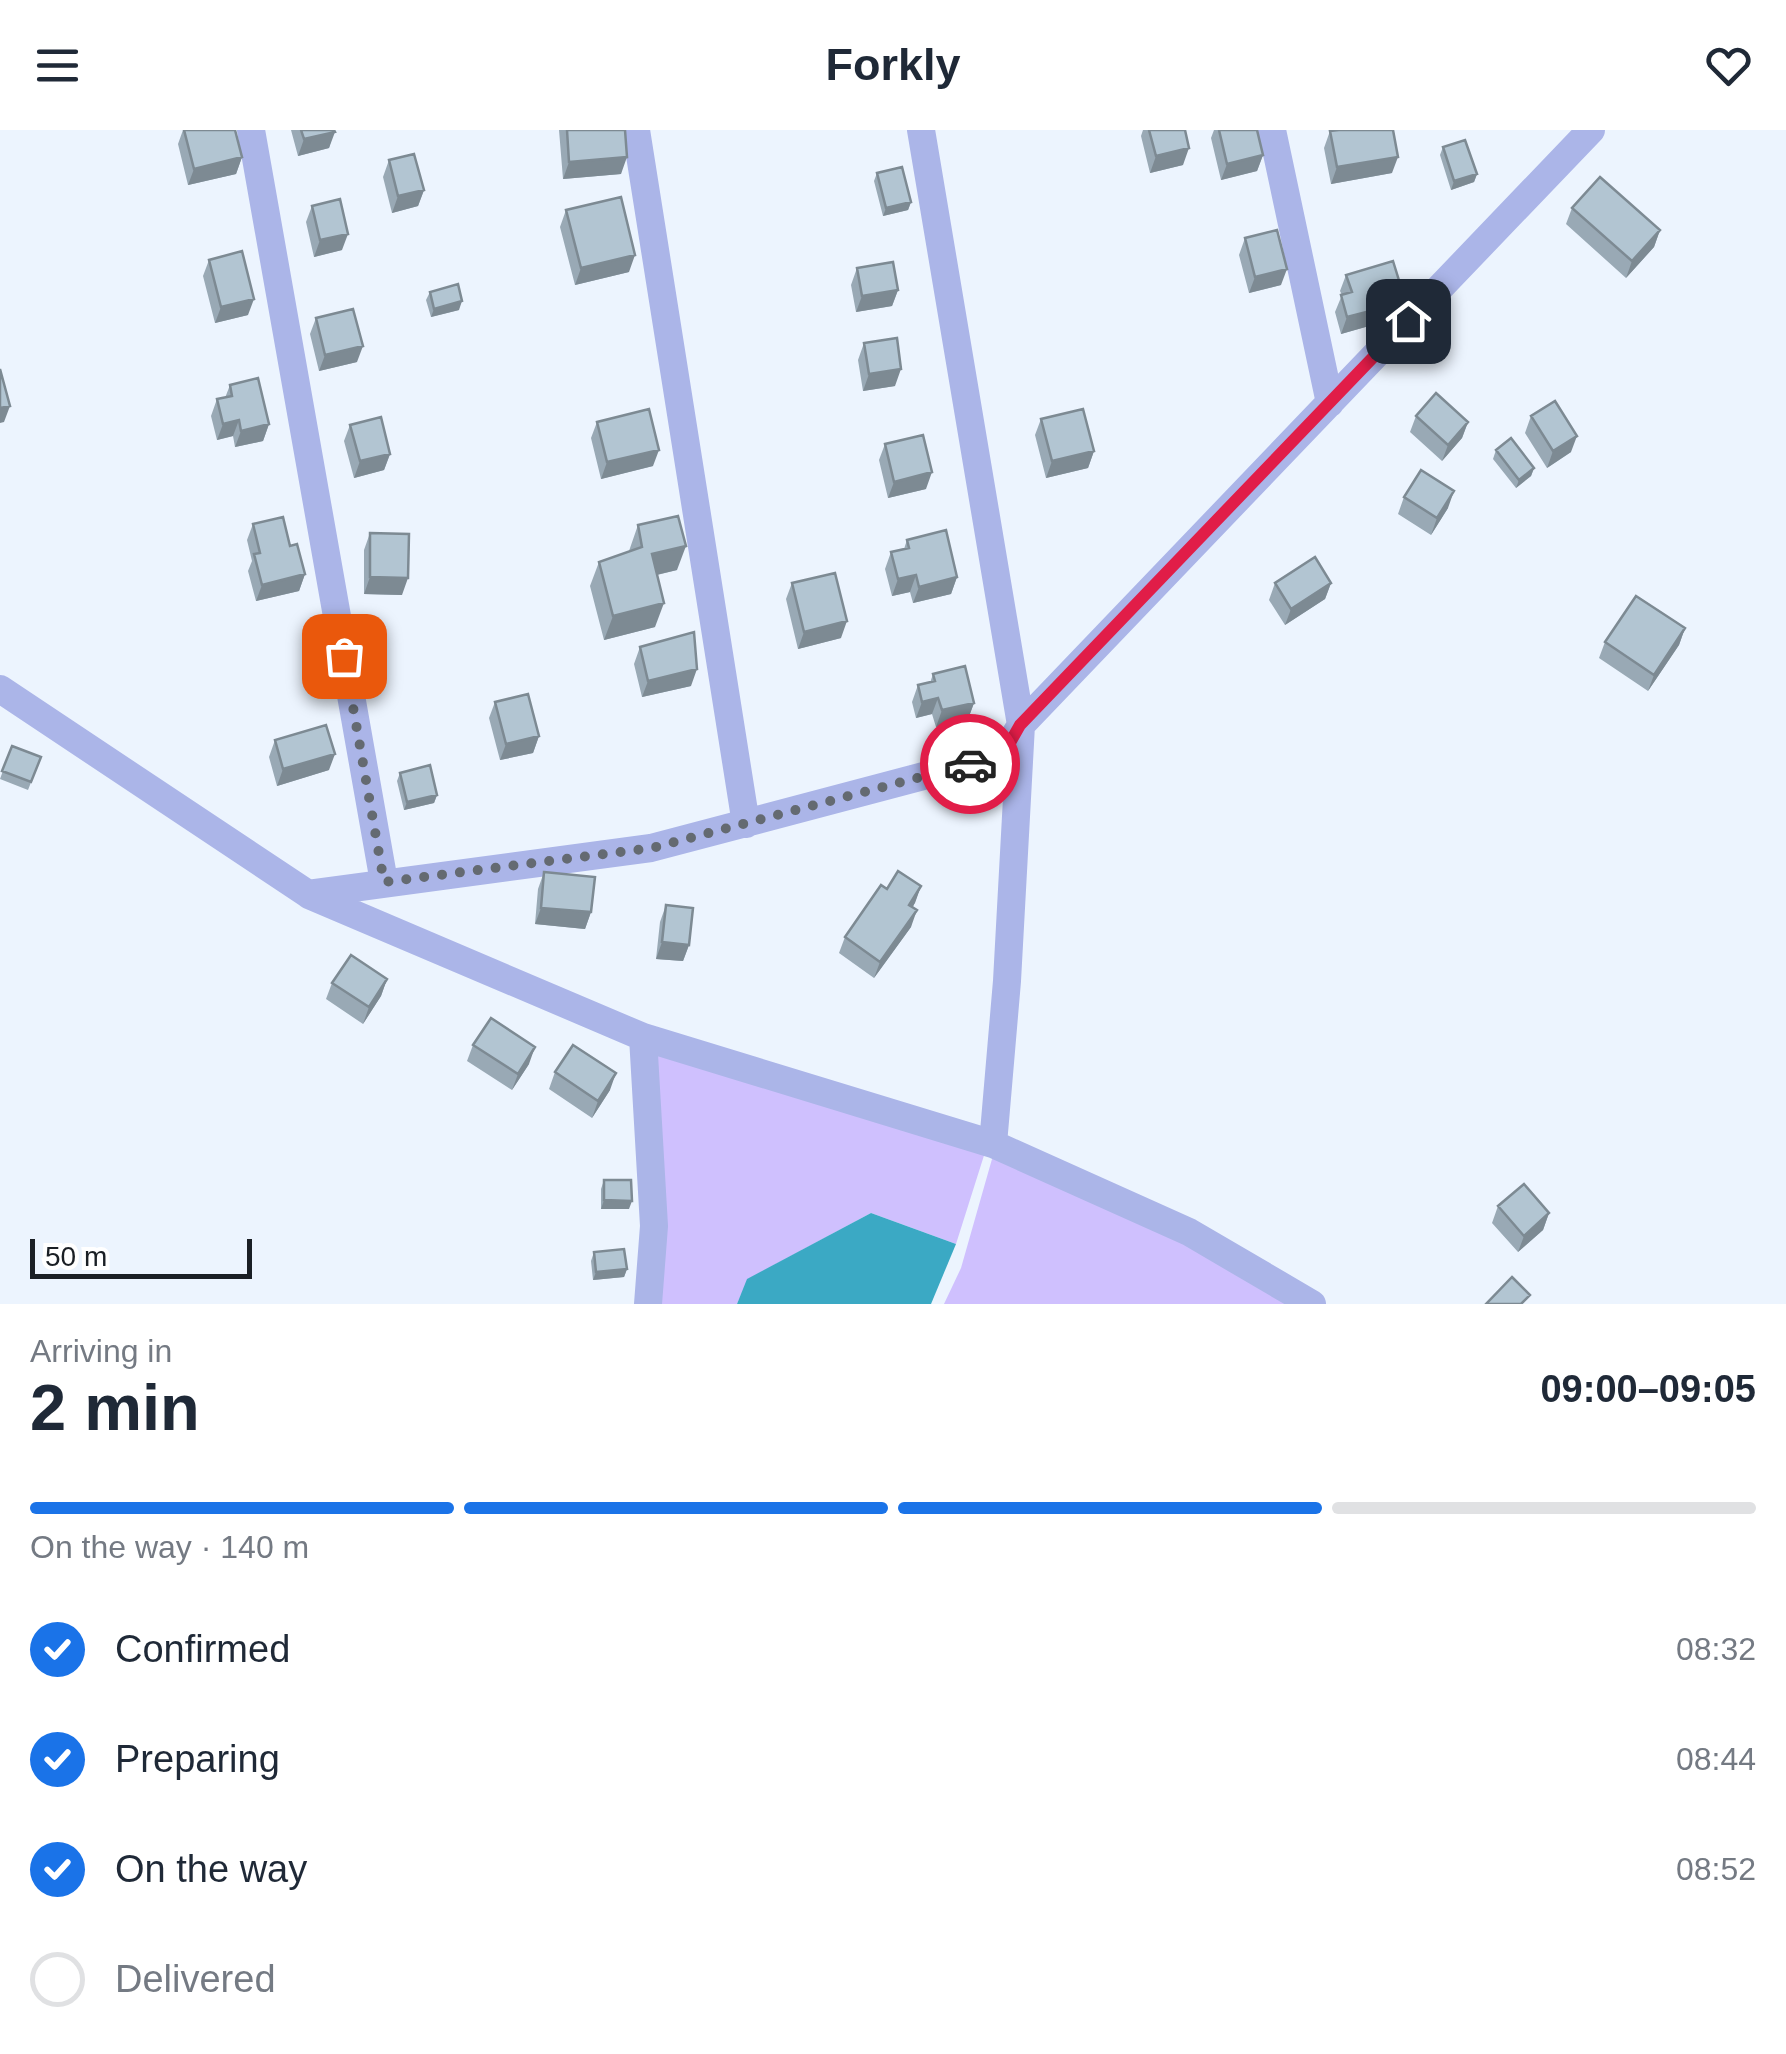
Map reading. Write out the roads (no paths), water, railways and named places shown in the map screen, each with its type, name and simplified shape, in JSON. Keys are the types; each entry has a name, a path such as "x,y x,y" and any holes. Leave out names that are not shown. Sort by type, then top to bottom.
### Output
{"street":[{"path":"252,130 384,882"},
{"path":"636,130 746,824"},
{"path":"922,130 1020,725 1007,981 992,1144"},
{"path":"1272,130 1330,403"},
{"path":"308,894 652,848 1003,755 1020,725 1591,130"},
{"path":"0,689 308,894 643,1037 992,1144 1189,1232 1312,1304"},
{"path":"643,1037 654,1226 648,1304"}],"water":[{"path":"871,1213 956,1244 931,1304 737,1304 747,1279"}]}
